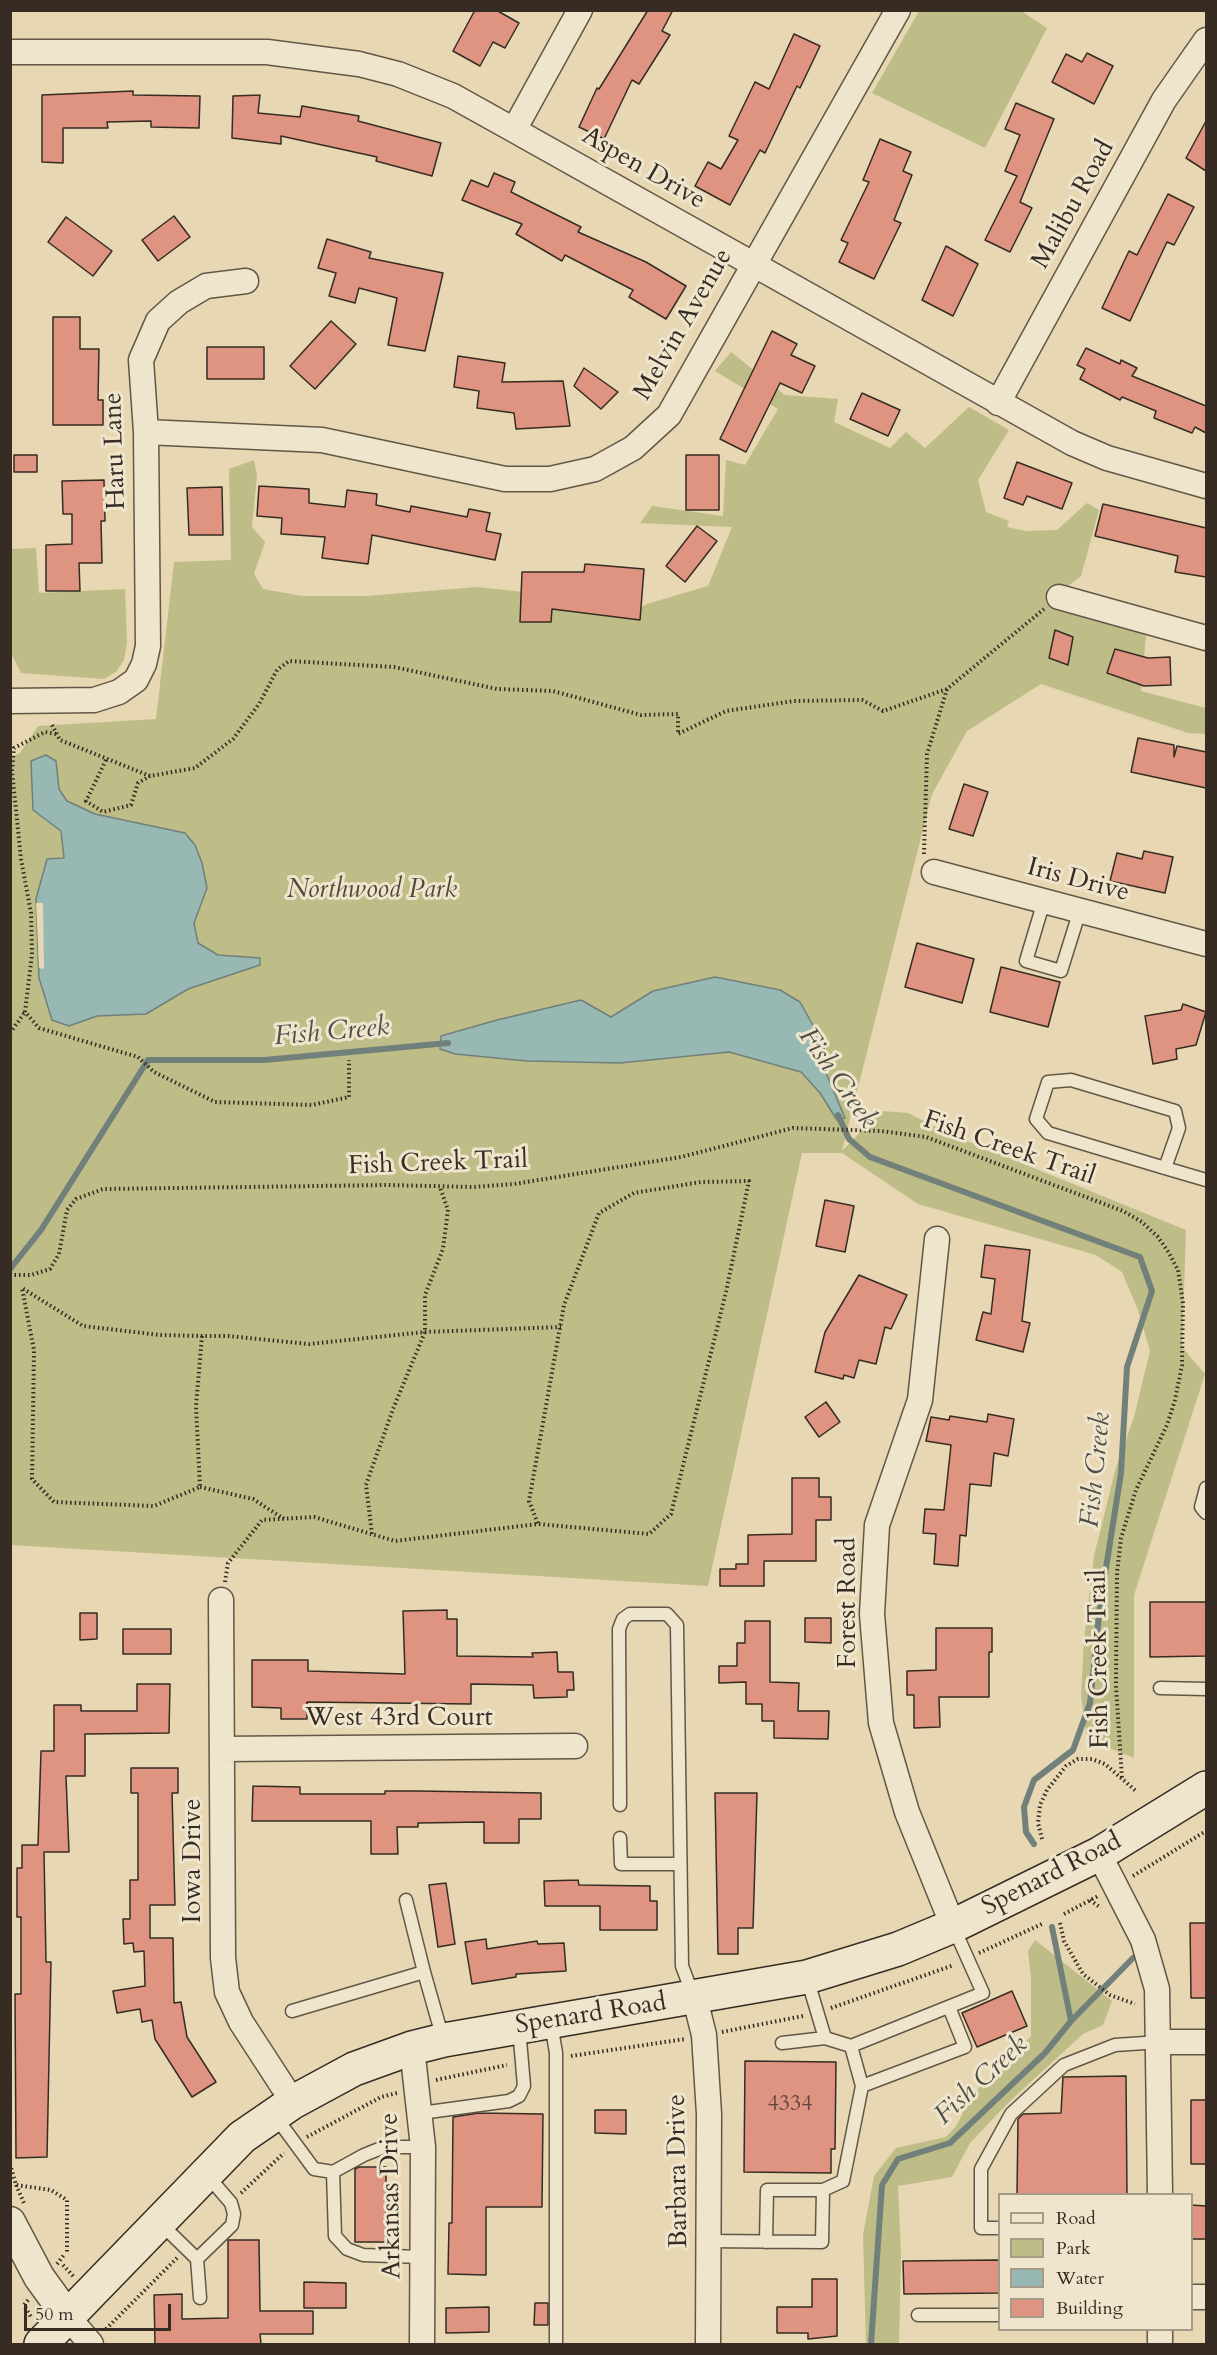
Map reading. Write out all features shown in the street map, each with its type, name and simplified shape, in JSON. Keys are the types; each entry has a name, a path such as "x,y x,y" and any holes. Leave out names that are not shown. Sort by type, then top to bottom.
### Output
{"main road":[{"name":"Spenard Road","path":"41,2344 242,2137 283,2109 354,2069 412,2048 444,2040 694,1999 807,1977 898,1949 953,1926 1099,1854 1206,1788"}],"street":[{"path":"514,130 580,10"},
{"name":"Melvin Avenue","path":"146,432 322,440 505,479 550,479 595,469 633,448 669,415 898,10"},
{"name":"Malibu Road","path":"998,403 1164,100 1206,40"},
{"name":"Aspen Drive","path":"10,52 267,52 314,57 398,74 453,96 1072,443 1107,458 1206,486"},
{"name":"Haru Lane","path":"10,701 94,700 119,692 136,681 144,664 148,646 146,432 141,360 158,321 179,302 206,286 246,281"},
{"path":"1059,597 1206,638"},
{"name":"Iris Drive","path":"934,872 1206,944"},
{"name":"Forest Road","path":"937,1239 920,1400 877,1525 872,1614 881,1724 907,1812 953,1926"},
{"name":"Iowa Drive","path":"221,1600 223,1958 227,1992 283,2109"},
{"name":"West 43rd Court","path":"222,1749 575,1746"},
{"path":"1099,1854 1143,1940 1155,1979 1160,2042 1160,2193"},
{"name":"Barbara Drive","path":"694,1999 704,2035 709,2114 708,2344"},
{"path":"1160,2042 1206,2042"},
{"name":"Arkansas Drive","path":"412,2048 423,2147 422,2344"},
{"path":"10,2222 39,2277 91,2344"}],"lane":[{"path":"1044,901 1026,961 1061,971 1080,910"},
{"path":"1165,1168 1179,1128 1175,1111 1071,1080 1048,1082 1036,1119 1048,1133 1165,1168 1206,1180"},
{"path":"1206,1488 1201,1507 1206,1513"},
{"path":"620,1805 619,1629 623,1619 630,1614 667,1614 677,1625 682,1966 694,1999"},
{"path":"1160,1688 1206,1689"},
{"path":"620,1838 621,1864 680,1864"},
{"path":"406,1900 444,2040"},
{"path":"782,2043 825,2038 851,2046 982,1993 953,1926"},
{"path":"292,2011 424,1972"},
{"path":"807,1977 825,2038"},
{"path":"862,2086 965,2047 949,2007"},
{"path":"551,2022 556,2054 556,2344"},
{"path":"421,2113 509,2101 519,2096 524,2086 519,2027"},
{"path":"998,2228 981,2228 981,2169 1011,2114 1064,2065 1115,2045 1160,2042"},
{"path":"766,2242 767,2190 823,2190 843,2181 862,2086 851,2046"},
{"path":"283,2109 314,2169 333,2172 384,2147 423,2147"},
{"path":"333,2172 335,2236 347,2250 363,2255 421,2257"},
{"path":"197,2259 232,2225 234,2214 231,2202 206,2175"},
{"path":"708,2241 822,2242 823,2190"},
{"path":"159,2222 197,2259 200,2298"},
{"path":"918,2315 998,2315"}],"path":[{"path":"106,760 86,801 103,812 131,805 138,783 150,776 195,768 234,739 259,704 277,670 289,661 394,667 497,689 553,691 641,715 678,714 678,734 726,711 794,701 862,700 883,711 947,689 1059,597"},
{"path":"934,872 923,859 927,754 947,689"},
{"path":"52,725 60,740 150,776"},
{"path":"10,1033 25,1011 32,954 31,913 21,859 12,771 12,746 45,732 57,734"},
{"path":"25,1011 39,1028 138,1057 154,1071 215,1101 312,1105 349,1097 349,1060"},
{"name":"Fish Creek Trail","path":"10,1275 31,1275 50,1269 59,1254 67,1210 76,1199 103,1189 388,1185 440,1187 514,1184 681,1157 793,1128 810,1127 904,1133 935,1140 1123,1211 1143,1222 1158,1237 1178,1270 1183,1303 1182,1365 1175,1400 1130,1506 1118,1557 1116,1686 1122,1778"},
{"path":"221,1600 228,1563 262,1520 314,1517 395,1541 538,1524 649,1534 671,1514 726,1292 749,1181 701,1182 634,1193 599,1213 564,1305 529,1501 538,1524"},
{"path":"372,1534 366,1485 393,1409 425,1332 425,1295 443,1249 448,1210 440,1187"},
{"path":"285,1519 253,1499 200,1487 154,1506 54,1502 32,1479 34,1350 22,1288 83,1326 160,1335 309,1344 425,1332 561,1327"},
{"path":"200,1487 196,1406 202,1336"},
{"name":"Fish Creek Trail","path":"1042,1839 1038,1823 1040,1805 1050,1784 1066,1766 1078,1759 1092,1759 1105,1764 1122,1778"},
{"path":"1122,1778 1136,1791"},
{"path":"1064,1914 1206,1831"},
{"path":"1060,1923 1064,1941 1076,1963 1110,1995 1135,2004"},
{"path":"10,2164 16,2185 51,2190 67,2200 67,2254"}],"green space":[{"path":"919,11 1021,11 1047,28 985,148 872,93"},
{"name":"Northwood Park","path":"731,352 785,395 838,399 834,422 890,448 906,432 925,448 969,407 1009,430 978,480 986,512 1009,521 1007,527 1026,531 1057,530 1087,503 1099,510 1081,576 1046,603 1146,635 1141,691 1206,708 1206,734 1188,733 1041,684 967,731 932,794 842,1151 881,1111 908,1113 950,1134 1186,1230 1182,1347 1205,1374 1134,1595 1134,1758 1087,1739 1081,1695 1084,1640 1094,1556 1115,1471 1134,1417 1150,1351 1138,1310 1122,1272 1096,1255 918,1204 842,1153 802,1153 708,1586 11,1545 10,758 20,753 38,726 156,719 174,562 231,560 229,469 254,460 257,475 252,527 265,542 254,574 263,589 302,596 366,596 477,587 561,596 618,616 650,603 708,586 732,527 640,523 652,506 723,516 726,460 745,465 778,409 715,371"},
{"path":"36,548 39,593 125,589 127,643 124,660 116,672 104,679 21,673 11,653 11,549"},
{"path":"1035,1940 1112,2001 1103,2025 1083,2034 1011,2100 970,2143 952,2177 898,2186 901,2255 899,2344 866,2344 863,2235 874,2176 896,2148 946,2137 957,2125 970,2097 1031,2036 1031,1979 1028,1951"}],"water":[{"path":"46,755 56,761 59,789 67,801 95,814 185,833 195,845 202,863 207,888 194,923 198,943 218,955 260,958 260,965 188,989 146,1014 97,1016 69,1026 52,1020 39,978 36,899 47,859 64,858 61,831 33,810 31,761"},
{"path":"715,977 780,990 800,1002 814,1027 826,1040 821,1061 845,1118 837,1120 820,1093 801,1072 729,1052 620,1063 527,1061 455,1054 440,1049 441,1036 497,1020 581,1000 611,1017 653,991"}],"pier":[{"path":"36,903 43,903 44,969 39,968"}],"building":[{"path":"475,10 496,10 519,23 505,48 493,42 480,66 453,51"},
{"path":"648,10 673,10 662,31 670,35 639,84 632,80 604,139 579,127 597,88 599,89"},
{"path":"794,34 820,46 800,88 797,86 765,153 760,150 730,205 695,186 708,162 721,169 738,140 729,136 755,82 769,89"},
{"path":"1087,53 1113,66 1094,104 1052,82 1066,54 1082,62"},
{"path":"133,91 133,95 200,96 199,128 151,127 151,121 107,122 108,128 63,128 63,163 42,162 42,95"},
{"path":"260,95 258,113 300,117 302,106 359,116 358,121 441,143 432,176 376,161 377,157 281,136 281,144 232,138 233,96"},
{"path":"1016,103 1054,119 1020,202 1032,208 1010,252 985,240 1017,176 1005,171 1020,135 1005,129"},
{"path":"1206,121 1206,171 1186,158"},
{"path":"880,139 911,152 903,171 912,175 894,220 901,223 874,279 839,262 848,243 841,240 869,182 863,180"},
{"path":"494,173 515,182 511,192 581,227 578,232 646,262 686,286 666,319 629,297 633,290 565,255 562,261 516,234 522,224 462,200 471,180 488,187"},
{"path":"1168,194 1194,207 1174,245 1167,242 1130,321 1102,308 1129,251 1137,255"},
{"path":"174,216 190,237 158,261 142,240"},
{"path":"66,217 112,251 93,276 48,242"},
{"path":"327,239 371,252 369,258 443,273 425,351 388,345 397,298 359,288 355,303 329,296 336,273 318,268"},
{"path":"946,246 978,264 953,316 922,300"},
{"path":"53,317 80,317 80,349 99,349 98,400 103,400 103,425 53,425"},
{"path":"331,321 356,344 315,389 290,366"},
{"path":"772,331 797,344 791,355 815,366 802,393 780,383 746,452 720,439"},
{"path":"207,347 264,347 264,379 207,379"},
{"path":"1086,348 1120,364 1121,360 1137,368 1132,376 1206,406 1206,433 1195,427 1192,433 1154,418 1156,411 1122,397 1120,400 1080,379 1085,369 1077,365"},
{"path":"458,356 505,363 502,382 563,381 570,426 516,429 514,413 477,408 479,391 454,387"},
{"path":"584,368 618,392 601,409 574,386"},
{"path":"862,393 900,410 888,436 850,419"},
{"path":"14,455 37,455 37,472 14,472"},
{"path":"686,455 719,455 719,510 686,510"},
{"path":"1017,462 1072,483 1062,509 1027,496 1023,505 1004,498"},
{"path":"104,480 105,521 101,521 102,563 79,563 80,591 46,591 46,545 72,544 72,514 63,514 62,481"},
{"path":"259,486 309,489 309,503 345,507 347,490 377,494 376,505 410,512 411,506 467,517 469,509 490,513 486,531 501,534 495,560 372,535 368,564 322,558 325,537 281,534 282,518 257,516"},
{"path":"222,487 223,535 189,535 187,488"},
{"path":"1103,504 1206,528 1206,577 1175,572 1178,556 1095,536"},
{"path":"697,526 717,541 685,582 666,566"},
{"path":"585,564 644,569 640,620 552,609 551,622 520,622 522,572 584,572"},
{"path":"1055,630 1073,637 1068,665 1049,658"},
{"path":"1115,649 1148,658 1170,657 1171,685 1144,686 1107,673"},
{"path":"1138,738 1174,745 1174,757 1177,746 1206,752 1206,788 1131,772"},
{"path":"964,784 988,792 973,836 949,829"},
{"path":"1144,851 1173,857 1165,893 1110,881 1117,853 1142,859"},
{"path":"917,943 974,959 962,1003 905,987"},
{"path":"1001,967 1060,982 1048,1027 990,1012"},
{"path":"1183,1004 1206,1012 1196,1045 1176,1049 1177,1059 1153,1064 1145,1016 1181,1010"},
{"path":"825,1200 854,1206 845,1252 816,1246"},
{"path":"985,1245 1030,1250 1022,1321 1030,1323 1023,1352 976,1340 983,1312 991,1314 995,1279 981,1277"},
{"path":"859,1275 907,1295 891,1329 885,1327 876,1364 859,1360 854,1378 844,1375 843,1379 815,1372 825,1332"},
{"path":"826,1402 840,1422 819,1437 805,1417"},
{"path":"988,1414 1014,1419 1008,1456 994,1453 991,1486 970,1484 966,1536 960,1535 958,1566 934,1564 936,1534 923,1533 925,1509 944,1510 951,1445 926,1441 931,1417 949,1420 950,1416 987,1422"},
{"path":"792,1478 819,1478 819,1497 831,1497 831,1520 816,1520 816,1561 764,1561 764,1586 720,1586 720,1569 736,1569 736,1564 748,1564 748,1535 792,1534"},
{"path":"1150,1602 1206,1602 1206,1656 1150,1657"},
{"path":"447,1610 447,1619 457,1619 457,1656 533,1657 532,1653 557,1652 558,1672 573,1672 574,1690 567,1690 567,1697 534,1698 533,1685 471,1684 471,1704 307,1702 307,1719 281,1719 281,1708 252,1707 252,1660 308,1660 308,1671 405,1674 403,1611"},
{"path":"80,1613 97,1613 97,1639 80,1640"},
{"path":"805,1618 831,1618 831,1643 805,1642"},
{"path":"745,1621 770,1621 770,1682 799,1683 798,1711 829,1711 828,1739 774,1738 774,1721 762,1721 762,1704 746,1704 746,1682 719,1683 719,1666 737,1666 737,1643 745,1643"},
{"path":"936,1628 992,1628 992,1652 989,1652 989,1697 939,1697 940,1727 914,1728 914,1695 907,1695 907,1671 936,1670"},
{"path":"123,1629 171,1629 171,1654 123,1654"},
{"path":"137,1684 170,1684 169,1733 85,1734 85,1776 66,1776 69,1852 44,1852 46,1962 51,1962 47,2157 16,2158 15,1994 21,1994 21,1917 17,1917 17,1868 22,1868 22,1845 38,1845 41,1751 54,1751 54,1705 81,1705 81,1711 137,1711"},
{"path":"131,1768 178,1768 178,1793 172,1793 175,1905 150,1905 150,1938 173,1938 174,2003 181,2002 187,2037 216,2082 192,2097 155,2039 152,2020 142,2022 140,2009 117,2013 113,1991 145,1986 144,1951 134,1952 133,1943 124,1944 123,1919 130,1919 130,1880 138,1880 138,1793 131,1793"},
{"path":"253,1786 300,1787 300,1794 385,1794 385,1791 541,1793 541,1819 519,1819 519,1843 484,1843 484,1822 418,1823 418,1827 397,1827 398,1854 371,1854 371,1821 252,1821"},
{"path":"715,1793 757,1793 753,1928 738,1928 738,1954 718,1954"},
{"path":"578,1880 579,1885 650,1886 650,1901 657,1901 657,1930 600,1930 600,1906 545,1906 544,1881"},
{"path":"446,1883 455,1944 438,1947 429,1885"},
{"path":"1190,1923 1206,1923 1206,1998 1191,1998"},
{"path":"486,1939 487,1949 537,1941 538,1944 564,1943 566,1971 516,1974 516,1977 472,1984 465,1942"},
{"path":"1012,1991 1027,2026 977,2047 962,2013"},
{"path":"745,2061 836,2062 835,2149 831,2149 831,2173 744,2172"},
{"path":"1126,2076 1127,2193 1017,2193 1018,2119 1023,2114 1061,2113 1063,2077"},
{"path":"1191,2100 1206,2100 1206,2164 1191,2164"},
{"path":"595,2110 626,2110 626,2134 595,2133"},
{"path":"479,2113 543,2114 542,2207 486,2207 486,2275 448,2274 449,2223 452,2223 453,2117"},
{"path":"386,2167 386,2242 355,2242 355,2169"},
{"path":"1193,2205 1206,2206 1206,2239 1193,2239"},
{"path":"228,2240 259,2240 260,2311 313,2311 313,2334 260,2334 261,2344 155,2344 154,2295 182,2294 182,2319 228,2318"},
{"path":"998,2260 998,2293 904,2294 903,2261"},
{"path":"812,2279 837,2279 837,2336 808,2339 808,2333 777,2333 777,2307 812,2307"},
{"path":"304,2282 346,2283 346,2308 304,2308"},
{"path":"535,2303 548,2303 548,2325 534,2325"},
{"path":"489,2307 489,2332 446,2333 446,2308"}],"waterway":[{"name":"Fish Creek","path":"10,1269 41,1230 148,1060 264,1060 448,1043"},
{"name":"Fish Creek","path":"838,1115 849,1139 870,1157 1140,1257 1152,1291 1127,1367 1121,1473 1100,1606 1090,1703 1073,1750 1034,1780 1024,1807 1026,1832 1034,1844"},
{"name":"Fish Creek","path":"1052,1927 1071,2021"},
{"name":"Fish Creek","path":"871,2344 882,2185 898,2159 950,2143 1045,2053 1071,2021 1133,1958"}]}
